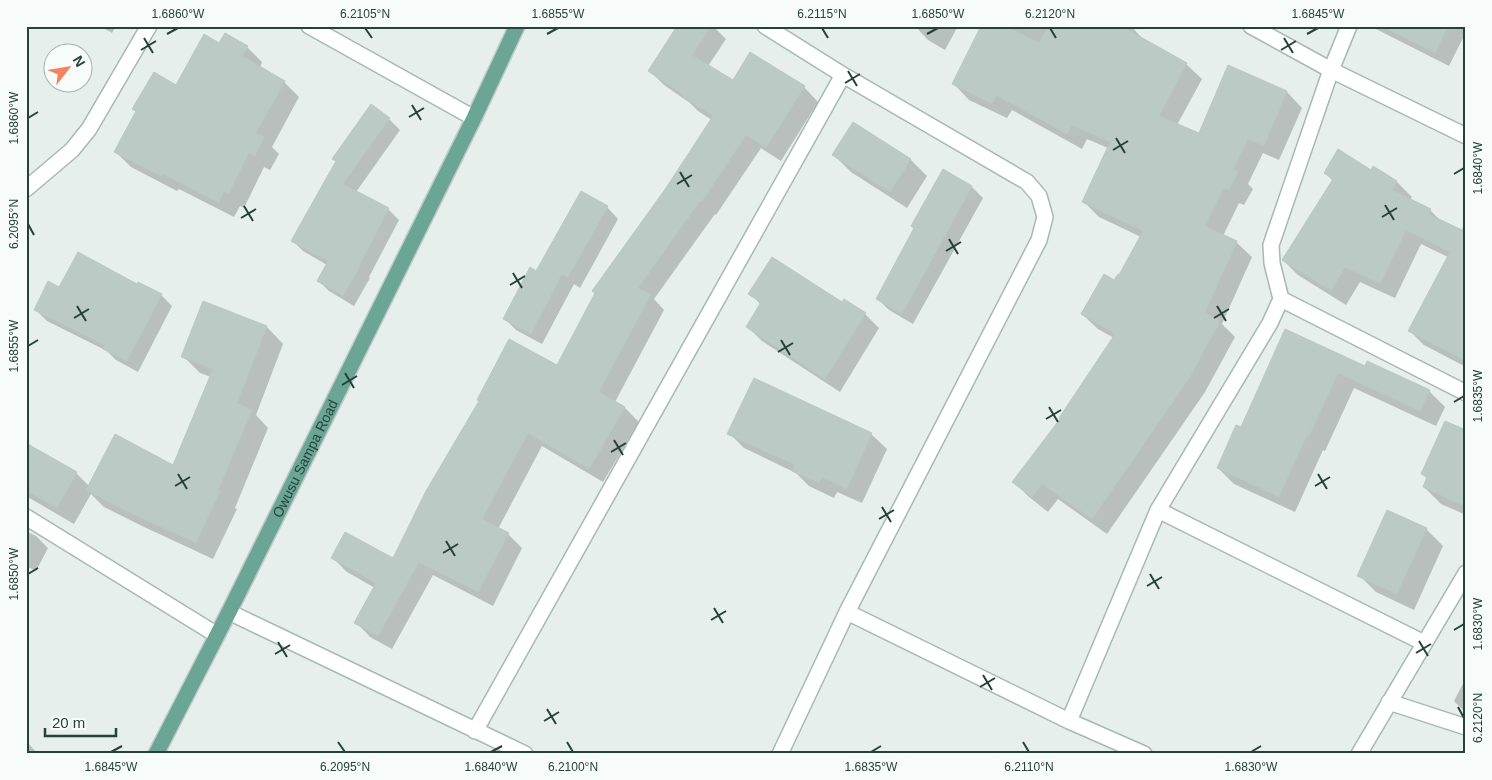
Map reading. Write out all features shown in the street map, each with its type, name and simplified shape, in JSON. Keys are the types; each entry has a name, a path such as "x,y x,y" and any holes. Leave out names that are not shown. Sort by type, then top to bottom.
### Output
{"main road":[{"name":"Owusu Sampa Road","path":"156,754 229,612 474,118 517,26"}],"street":[{"path":"26,190 72,150 89,129 149,26"},
{"path":"310,26 474,118"},
{"path":"765,26 844,75 1027,182 1039,196 1044,217 1039,240 847,612 780,754"},
{"path":"1251,26 1332,70 1466,136"},
{"path":"1069,721 1158,510 1270,323 1281,299 1272,263 1271,245 1349,26"},
{"path":"475,731 844,75"},
{"path":"1281,299 1466,393"},
{"path":"1158,510 1424,642"},
{"path":"26,517 217,635"},
{"path":"1359,754 1424,642 1463,583"},
{"path":"229,612 475,731 494,747 525,754"},
{"path":"847,612 1069,721 1144,754"},
{"path":"1389,702 1466,727"}],"building":[{"path":"677,26 711,26 692,55 733,80 750,52 805,86 766,148 746,135 702,201 700,201 638,288 651,294 599,392 625,407 589,469 528,433 482,519 509,533 478,592 419,562 378,636 354,623 376,583 331,558 345,532 393,558 426,491 479,401 477,400 509,339 557,365 595,293 592,291 666,188 713,116 648,71"},
{"path":"981,26 1006,26 1039,43 1048,26 1121,26 1187,63 1159,116 1199,133 1228,65 1287,91 1264,146 1248,139 1233,169 1238,172 1229,190 1224,188 1205,226 1237,241 1205,312 1220,321 1190,377 1092,519 1042,484 1032,497 1012,482 1060,419 1115,334 1081,314 1104,274 1114,280 1119,275 1143,231 1082,202 1110,142 1072,125 1067,134 996,95 992,104 952,84"},
{"path":"1382,26 1448,26 1435,53"},
{"path":"225,33 248,46 242,56 285,81 256,133 264,137 255,156 249,153 228,194 224,191 219,203 163,174 162,177 114,152 136,111 132,109 154,72 176,85 204,34 219,43"},
{"path":"371,104 390,118 343,184 389,208 343,296 317,281 328,261 291,241 336,161 332,159"},
{"path":"853,122 911,159 890,192 832,155"},
{"path":"1338,149 1371,170 1373,166 1397,181 1392,190 1431,209 1428,214 1462,230 1466,222 1466,361 1408,331 1450,252 1406,230 1380,284 1345,267 1331,291 1282,260 1333,179 1324,173"},
{"path":"943,169 972,186 902,314 876,299 914,228 911,226"},
{"path":"581,191 608,206 568,277 562,274 531,334 503,319 530,267 536,271"},
{"path":"78,252 137,284 138,282 162,294 127,361 103,349 105,345 34,310 48,281 59,287"},
{"path":"772,257 842,302 844,299 866,313 825,379 746,327 761,302 748,294"},
{"path":"203,301 267,326 237,403 252,410 218,490 220,491 196,543 124,510 86,490 115,434 173,465 213,369 181,357"},
{"path":"1285,329 1365,366 1367,361 1430,390 1420,411 1338,373 1279,497 1217,468 1236,425 1241,427"},
{"path":"754,378 872,433 847,489 822,477 819,483 792,471 795,465 727,434"},
{"path":"1445,421 1466,430 1466,507 1423,487 1427,477 1421,474"},
{"path":"26,443 77,472 57,508 26,490"},
{"path":"1387,510 1427,528 1397,594 1357,576"}]}
